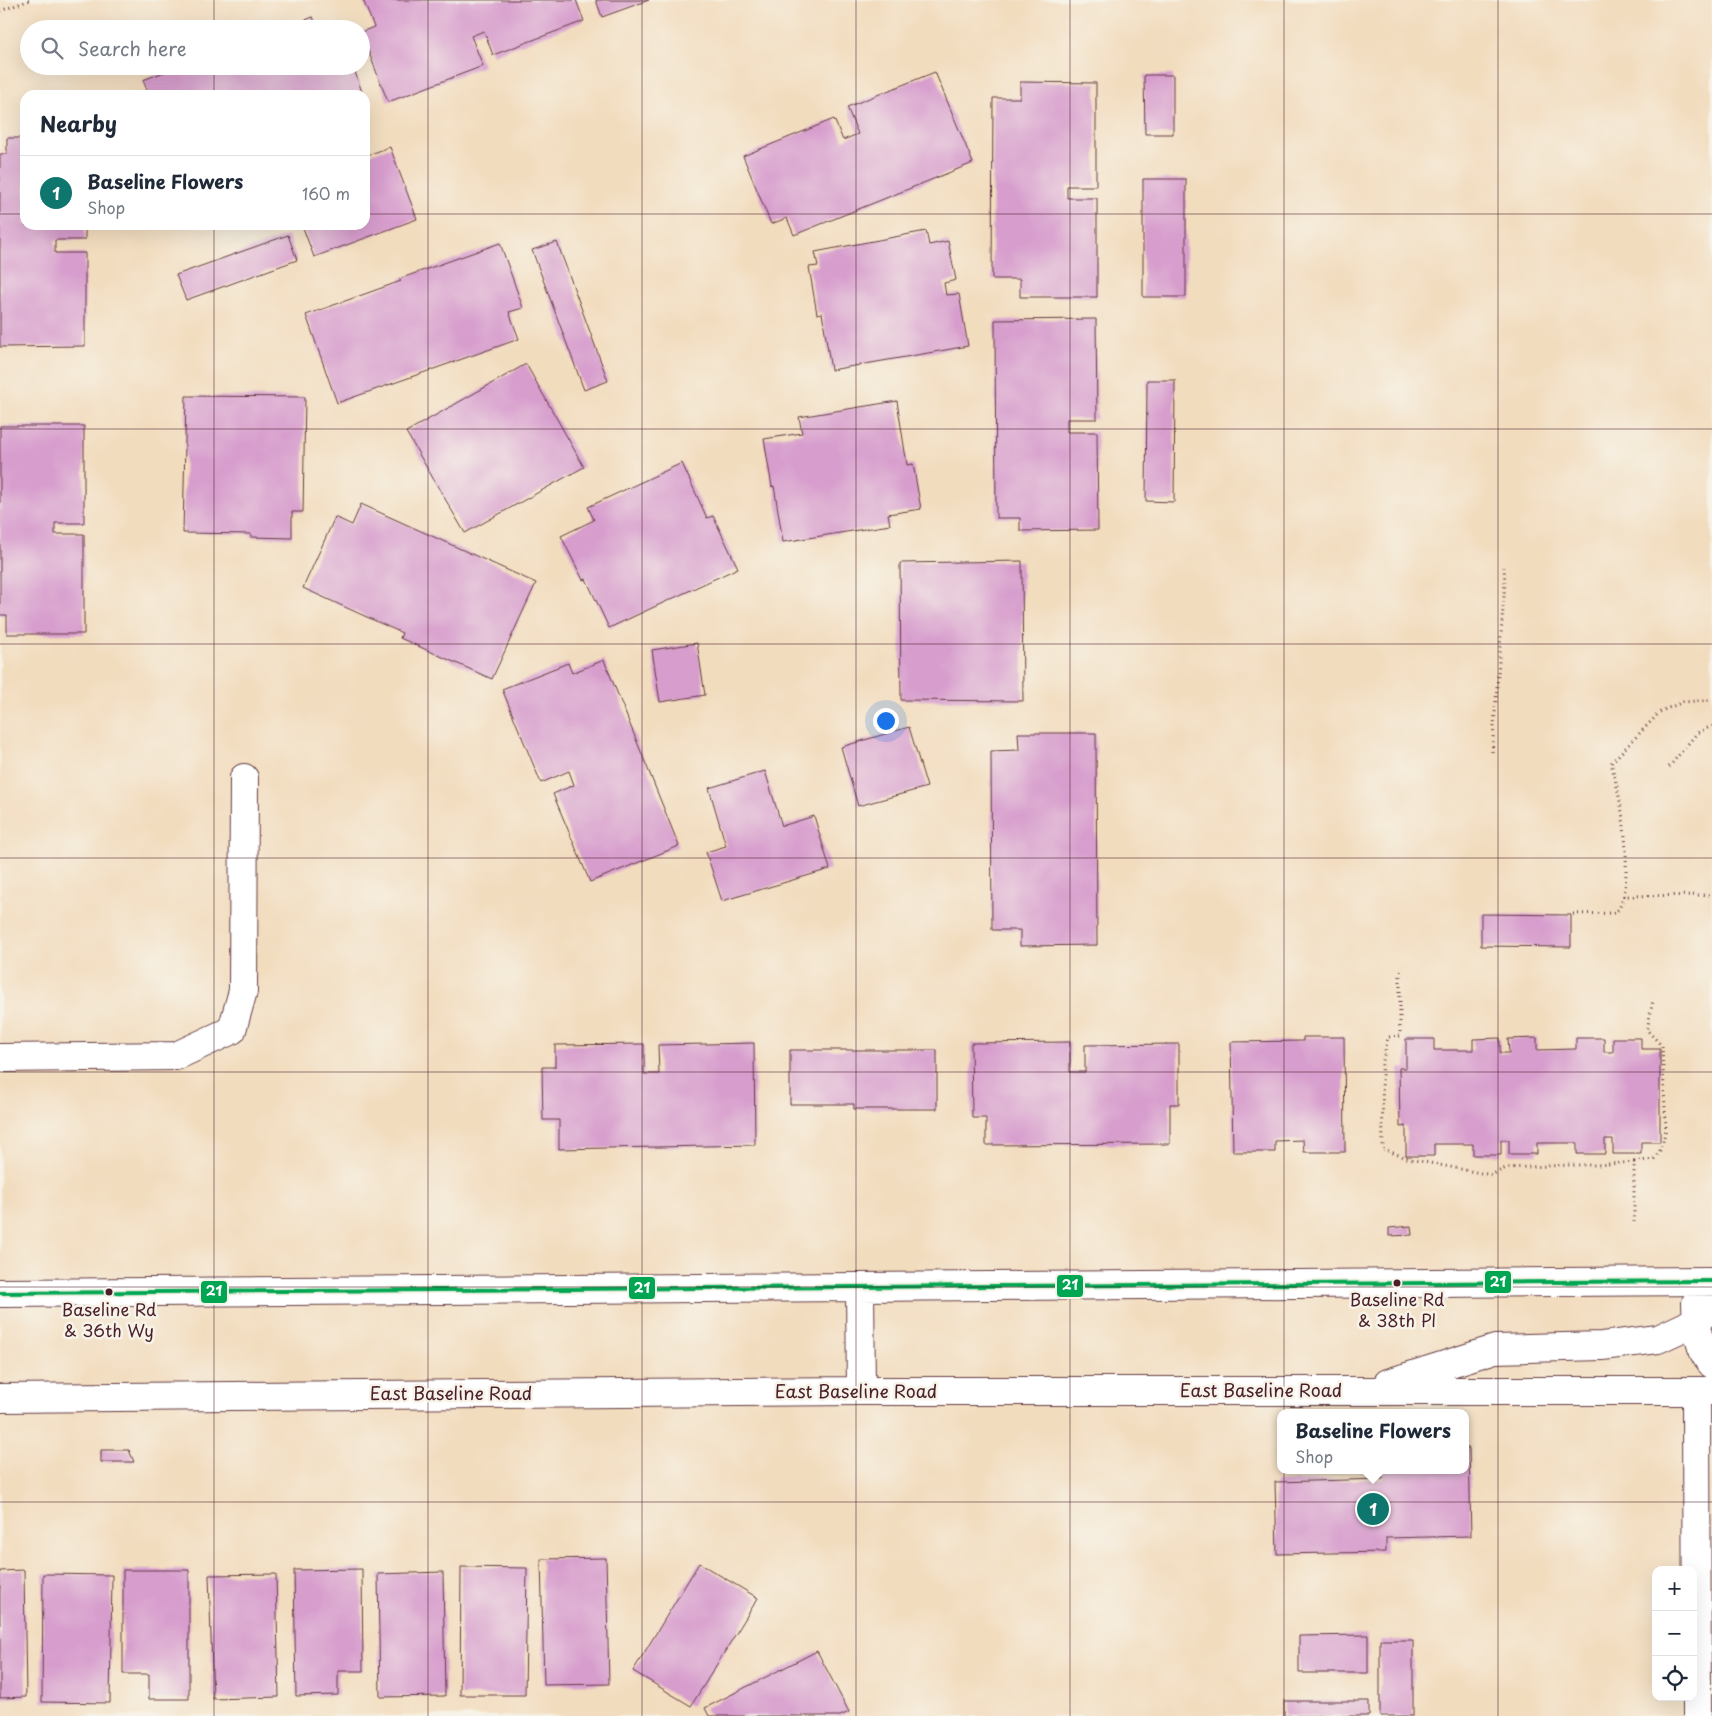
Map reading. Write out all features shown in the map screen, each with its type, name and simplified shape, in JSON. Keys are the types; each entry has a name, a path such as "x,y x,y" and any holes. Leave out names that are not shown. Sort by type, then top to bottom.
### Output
{"main road":[{"path":"0,1058 176,1056 232,1030 243,991 244,778"},
{"path":"860,1287 861,1391"},
{"path":"0,1293 860,1287 1706,1299"},
{"path":"1706,1299 1700,1344 1712,1364"},
{"path":"1363,1391 1495,1349 1602,1346 1658,1339 1706,1299"},
{"path":"1697,1716 1704,1602 1707,1387"},
{"name":"East Baseline Road","path":"0,1398 861,1391 1363,1391 1707,1387"}],"path":[{"path":"0,11 30,0"},
{"path":"1492,752 1505,583 1504,567"},
{"path":"1573,914 1613,913 1619,909 1624,896 1627,877 1626,836 1619,792 1611,763 1661,712 1683,702 1712,700"},
{"path":"1669,767 1697,733 1712,726"},
{"path":"1624,896 1712,895"},
{"path":"1400,971 1400,1036 1388,1037 1382,1065 1383,1149 1409,1160 1490,1175 1506,1168 1597,1165 1654,1159 1661,1149 1666,1129 1662,1046 1647,1030 1653,1000"},
{"path":"1634,1162 1634,1222"}],"building":[{"path":"363,0 576,0 584,21 493,55 484,31 471,36 483,66 388,102 370,55 370,29 374,27"},
{"path":"596,0 649,0 602,17"},
{"path":"935,72 973,163 794,235 787,218 771,224 743,156 834,119 843,140 858,134 847,107"},
{"path":"156,75 356,75 361,90 147,90 143,80"},
{"path":"1144,75 1173,75 1173,134 1145,134"},
{"path":"1020,82 1096,83 1096,186 1067,186 1067,198 1097,198 1097,297 1020,297 1020,279 992,279 993,98 1020,98"},
{"path":"7,138 20,138 20,230 85,230 85,240 55,240 55,253 85,253 85,346 0,347 0,154 7,154"},
{"path":"390,147 417,219 314,257 304,230 370,230 370,154"},
{"path":"1143,179 1186,179 1186,297 1143,297"},
{"path":"926,231 929,245 948,241 956,280 944,283 946,295 959,294 968,346 831,370 822,313 817,314 809,267 818,266 815,252"},
{"path":"288,235 297,260 186,300 176,275"},
{"path":"557,242 608,381 584,390 532,250"},
{"path":"500,243 523,308 509,312 519,339 337,403 306,315"},
{"path":"1096,319 1097,419 1067,419 1067,432 1097,432 1098,530 1020,531 1020,518 996,518 995,320"},
{"path":"526,364 584,467 465,533 406,432"},
{"path":"1147,380 1175,380 1174,502 1146,501"},
{"path":"186,396 305,397 303,512 292,512 292,538 251,537 251,534 183,533"},
{"path":"897,401 907,465 913,464 921,509 888,514 890,525 783,542 764,439 802,433 799,417"},
{"path":"0,426 84,426 84,523 55,523 55,534 84,534 84,634 7,634 7,615 0,615"},
{"path":"682,463 707,518 713,516 738,568 609,628 586,579 583,580 561,536 594,520 588,507"},
{"path":"361,504 536,583 492,679 400,638 402,633 303,588 335,517 352,525"},
{"path":"1022,561 1023,701 901,700 900,563"},
{"path":"697,643 705,695 660,702 652,650"},
{"path":"604,660 679,846 590,882 553,794 574,785 569,771 541,783 502,689 568,663 572,673"},
{"path":"909,727 927,787 858,806 841,747"},
{"path":"1018,733 1096,733 1097,945 1020,946 1020,930 992,930 991,751 1019,750"},
{"path":"765,771 782,826 814,816 830,869 722,901 706,852 726,846 709,788"},
{"path":"1481,914 1571,915 1571,947 1481,946"},
{"path":"1303,1037 1344,1037 1345,1152 1304,1152 1303,1140 1275,1141 1275,1152 1233,1152 1231,1042 1303,1041"},
{"path":"1500,1038 1500,1053 1509,1053 1508,1039 1537,1038 1537,1050 1576,1049 1576,1038 1604,1038 1604,1052 1613,1052 1613,1038 1641,1038 1641,1049 1660,1049 1660,1142 1641,1142 1641,1154 1613,1154 1613,1139 1605,1139 1605,1154 1577,1154 1577,1143 1537,1143 1537,1154 1509,1154 1509,1140 1501,1140 1501,1155 1473,1155 1473,1144 1434,1144 1434,1156 1406,1156 1406,1126 1400,1127 1399,1068 1406,1068 1406,1039 1434,1039 1434,1050 1473,1050 1473,1039"},
{"path":"1070,1042 1070,1072 1085,1072 1085,1045 1179,1044 1179,1104 1170,1104 1170,1144 986,1145 986,1118 972,1118 971,1043"},
{"path":"754,1043 755,1145 559,1149 559,1120 543,1120 542,1067 555,1067 555,1045 644,1044 644,1074 659,1074 658,1045"},
{"path":"790,1050 937,1050 937,1109 854,1109 854,1104 790,1104"},
{"path":"1411,1226 1412,1235 1389,1236 1389,1228"},
{"path":"1469,1448 1471,1536 1386,1538 1386,1552 1277,1554 1275,1482 1383,1479 1382,1474 1469,1474"},
{"path":"101,1450 129,1450 134,1462 101,1462"},
{"path":"606,1558 609,1684 544,1685 541,1559"},
{"path":"699,1563 758,1598 691,1706 633,1671"},
{"path":"461,1567 527,1568 525,1695 460,1695"},
{"path":"362,1569 363,1671 338,1671 338,1695 296,1696 294,1570"},
{"path":"24,1570 26,1697 0,1698 0,1571"},
{"path":"123,1570 189,1570 189,1699 149,1699 149,1674 123,1674"},
{"path":"443,1572 445,1696 380,1697 378,1574"},
{"path":"43,1574 112,1575 110,1703 42,1702"},
{"path":"276,1574 279,1697 213,1699 209,1575"},
{"path":"1368,1635 1368,1673 1299,1673 1299,1636"},
{"path":"1380,1640 1413,1640 1413,1716 1380,1716"},
{"path":"817,1651 849,1712 840,1716 709,1716 705,1708"},
{"path":"1284,1701 1369,1701 1369,1716 1284,1716"}],"transit line":[{"name":"21","path":"0,1293 1712,1281"}],"place":[{"name":"Baseline Rd & 38th Pl","path":"1397,1283"},
{"name":"Baseline Rd & 36th Wy","path":"109,1292"},
{"name":"Baseline Flowers","path":"1373,1509"}]}
